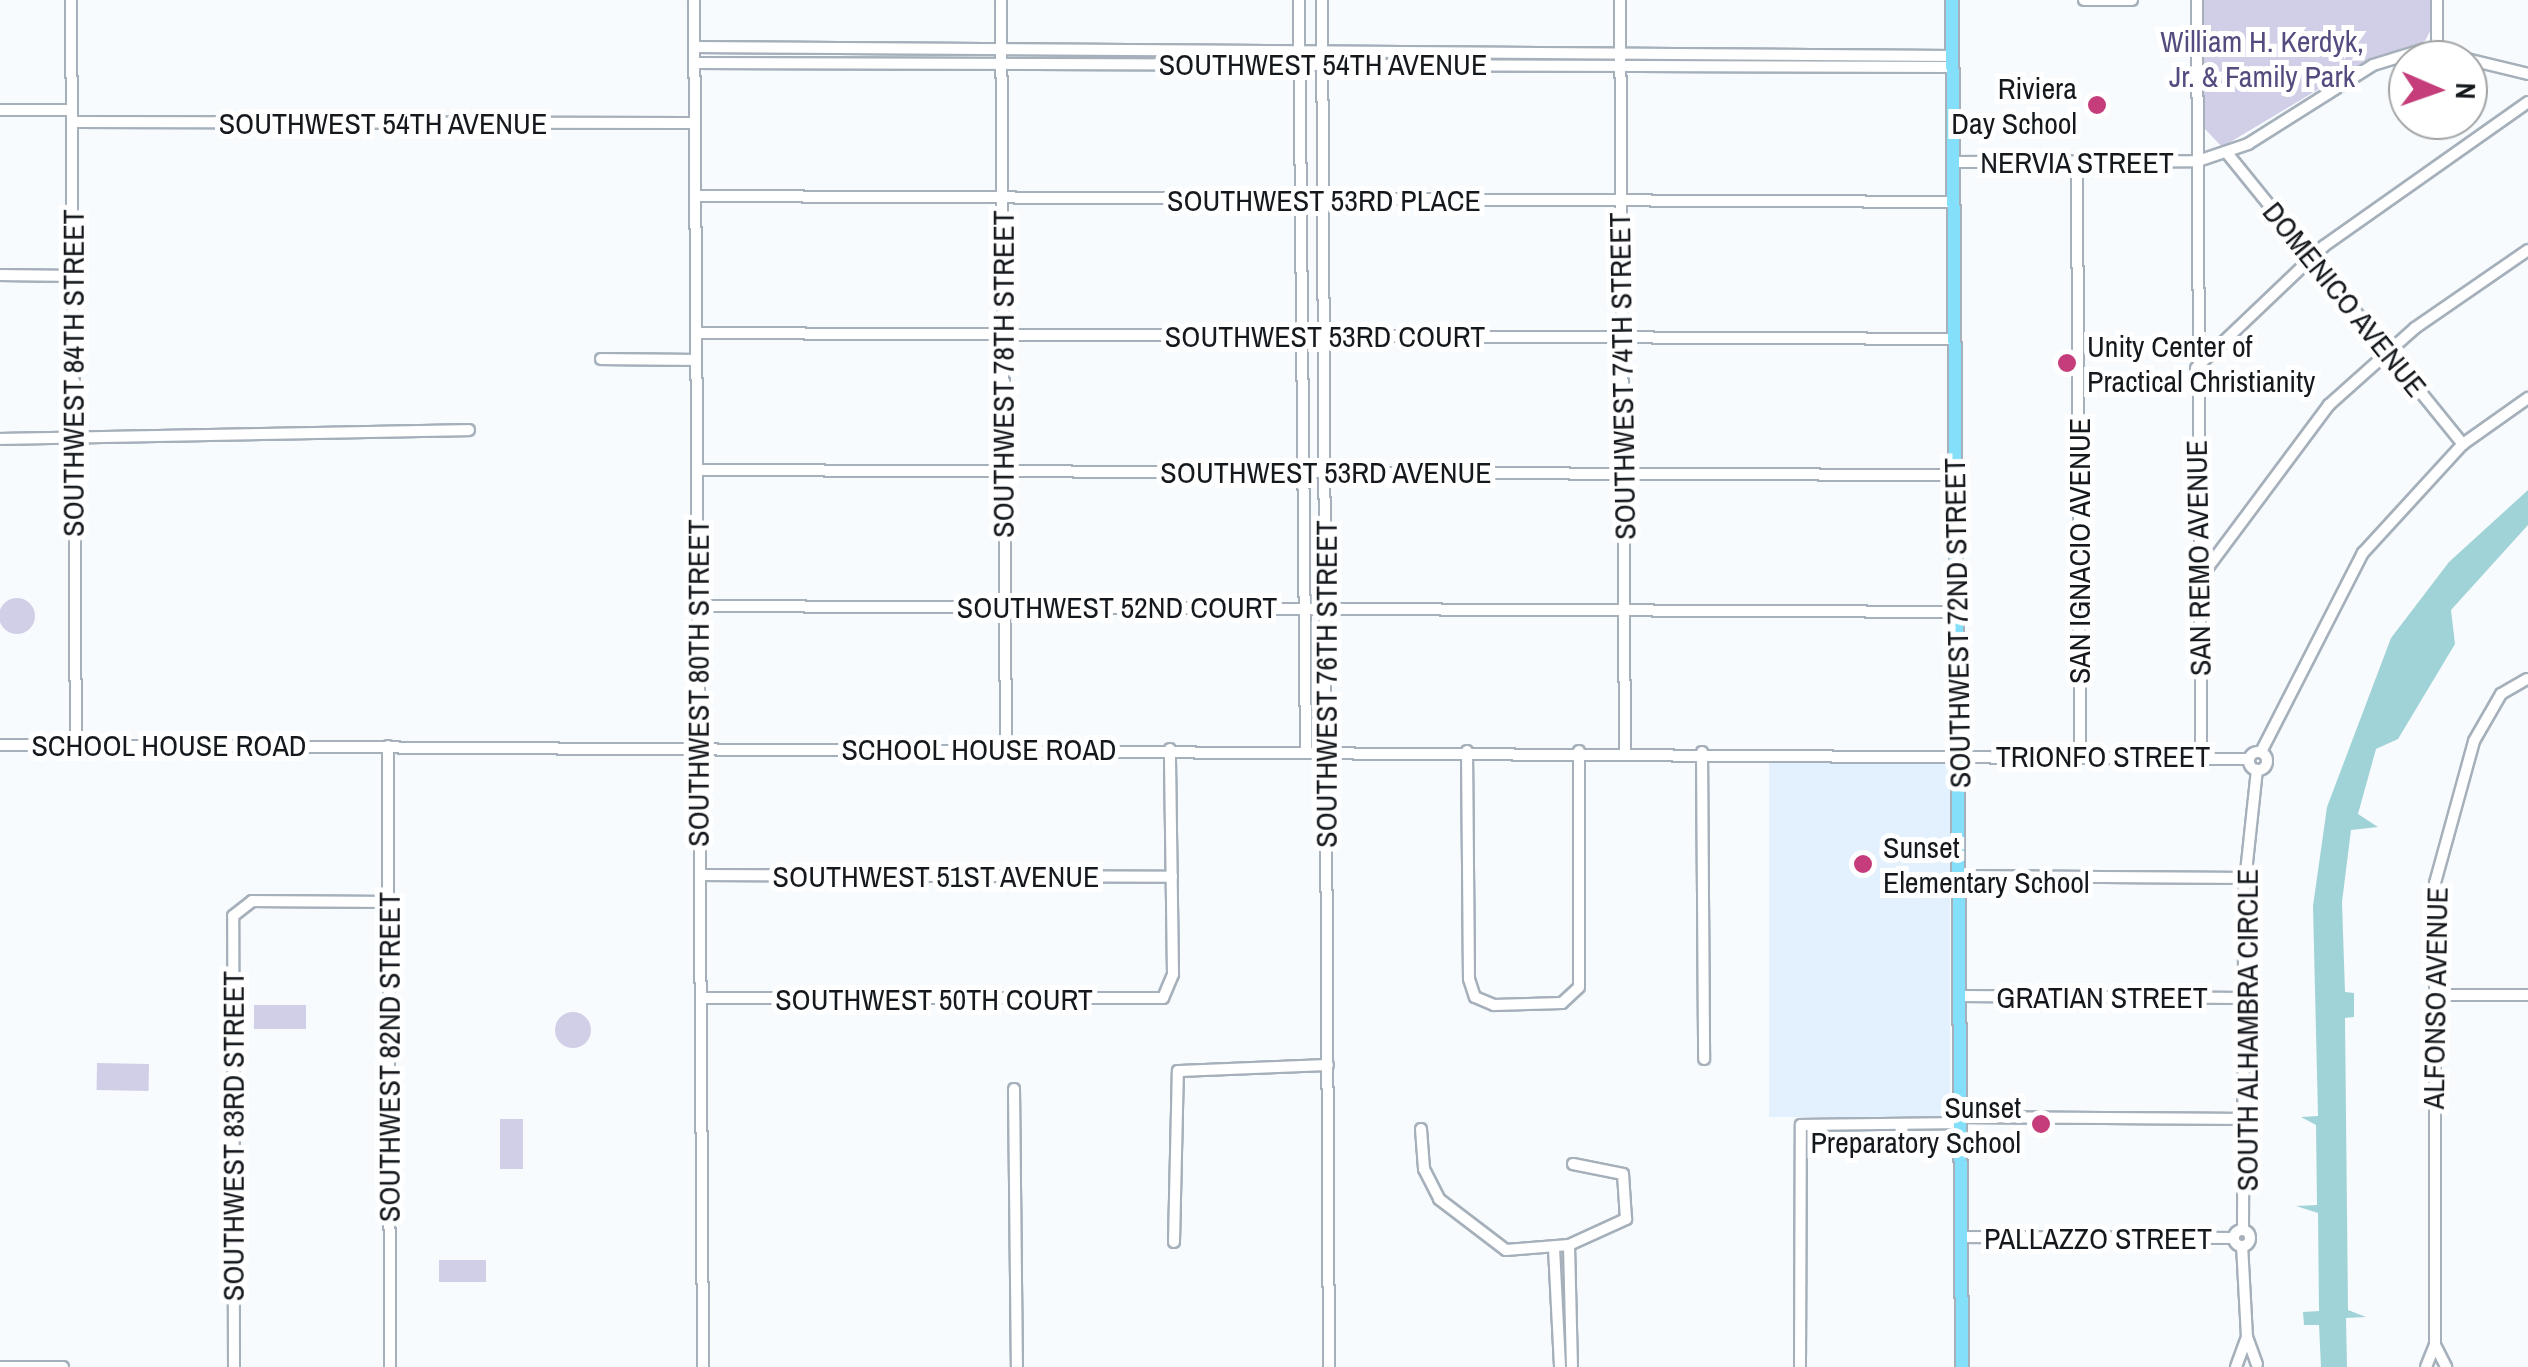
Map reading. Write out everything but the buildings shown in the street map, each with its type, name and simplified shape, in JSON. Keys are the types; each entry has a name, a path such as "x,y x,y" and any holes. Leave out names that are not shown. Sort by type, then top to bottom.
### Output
{"main road":[{"name":"SOUTHWEST 72ND STREET","path":"1952,0 1962,1367"}],"street":[{"name":"SOUTHWEST 84TH STREET","path":"71,0 76,745"},
{"name":"SOUTHWEST 80TH STREET","path":"694,0 704,1367"},
{"name":"SOUTHWEST 78TH STREET","path":"1001,0 1006,749"},
{"name":"SOUTHWEST 76TH STREET","path":"1299,0 1306,750"},
{"name":"SOUTHWEST 76TH STREET","path":"1322,0 1329,1367"},
{"name":"SOUTHWEST 74TH STREET","path":"1620,0 1625,751"},
{"path":"2084,0 2132,0"},
{"name":"SAN REMO AVENUE","path":"2197,0 2201,757"},
{"path":"2437,0 2437,40"},
{"name":"SOUTHWEST 54TH AVENUE","path":"694,46 1620,50 1952,61"},
{"name":"SOUTHWEST 54TH AVENUE","path":"694,62 1952,61"},
{"name":"NERVIA STREET","path":"1953,162 2077,166 2198,161 2227,153 2372,65 2388,61"},
{"path":"2488,63 2528,74"},
{"path":"2196,368 2312,257 2528,102"},
{"name":"SOUTHWEST 54TH AVENUE","path":"0,110 72,116 695,123"},
{"name":"DOMENICO AVENUE","path":"2227,153 2464,444"},
{"name":"SAN IGNACIO AVENUE","path":"2077,166 2080,755"},
{"name":"SOUTHWEST 53RD PLACE","path":"696,196 1953,202"},
{"path":"2199,580 2285,454 2386,352 2528,250"},
{"path":"0,275 73,276"},
{"name":"SOUTHWEST 53RD COURT","path":"696,332 1954,339"},
{"path":"601,359 696,360"},
{"path":"2257,770 2249,758 2260,752 2356,564 2464,444 2528,398"},
{"path":"0,438 469,430"},
{"name":"SOUTHWEST 53RD AVENUE","path":"697,470 1956,476"},
{"name":"SOUTHWEST 52ND COURT","path":"697,606 1957,612"},
{"name":"ALFONSO AVENUE","path":"2426,1367 2435,1345 2434,891 2456,790 2494,703 2527,679"},
{"name":"SCHOOL HOUSE ROAD","path":"0,745 1958,754"},
{"name":"SOUTHWEST 82ND STREET","path":"388,746 390,1367"},
{"path":"1170,750 1172,876"},
{"path":"1467,751 1475,996 1562,1004 1577,992 1580,751"},
{"path":"1702,752 1704,1059"},
{"name":"SOUTH ALHAMBRA CIRCLE","path":"2258,1366 2247,1337 2240,1238 2246,1119 2245,878 2257,770 2267,763 2260,752"},
{"name":"TRIONFO STREET","path":"1958,754 2249,758"},
{"name":"SOUTHWEST 51ST AVENUE","path":"700,875 1172,876"},
{"name":"SOUTHWEST 50TH COURT","path":"701,998 1166,995 1172,876"},
{"path":"1959,876 2245,878"},
{"name":"SOUTHWEST 83RD STREET","path":"234,1367 239,907 388,902"},
{"path":"2434,995 2528,995"},
{"name":"GRATIAN STREET","path":"1960,996 2244,998"},
{"path":"1174,1242 1178,1071 1328,1065"},
{"path":"1014,1089 1016,1367"},
{"path":"1800,1367 1801,1125 2246,1119"},
{"path":"1420,1129 1429,1183 1477,1231 1506,1250 1569,1245 1624,1221 1629,1193 1618,1170 1573,1164"},
{"name":"PALLAZZO STREET","path":"1962,1238 2240,1238"},
{"path":"1560,1367 1569,1245"},
{"path":"1554,1248 1565,1287"},
{"path":"1565,1317 1572,1339 1572,1367"},
{"name":"SOUTH ALHAMBRA CIRCLE","path":"2236,1366 2247,1337"},
{"path":"1559,1340 1572,1339"},
{"name":"ALFONSO AVENUE","path":"2435,1345 2445,1366"},
{"path":"0,1366 63,1367"},
{"path":"2236,1366 2258,1366"},
{"path":"2426,1367 2445,1366"}],"shaded area":[{"path":"2528,490 2528,525 2451,610 2455,644 2398,739 2376,749 2358,814 2378,827 2351,830 2342,902 2345,992 2354,993 2354,1017 2345,1018 2348,1310 2366,1317 2346,1318 2347,1367 2321,1367 2319,1325 2304,1325 2303,1312 2319,1311 2318,1213 2296,1206 2317,1205 2316,1125 2301,1117 2318,1116 2313,906 2327,807 2391,638 2449,562"},
{"path":"1769,759 1950,759 1950,1117 1769,1117"}],"green space":[{"name":"William H. Kerdyk, Jr. & Family Park","path":"2201,0 2430,0 2432,27 2426,40 2388,40 2388,53 2369,59 2222,147 2204,128"},
{"path":"17,598 30,603 35,616 30,629 17,634 4,629 -1,616 4,603"},
{"path":"254,1005 306,1005 306,1029 254,1029"},
{"path":"573,1012 586,1017 591,1030 586,1043 573,1048 560,1043 555,1030 560,1017"},
{"path":"97,1063 149,1064 149,1091 97,1090"},
{"path":"500,1119 523,1119 523,1169 500,1169"},
{"path":"439,1260 486,1260 486,1282 439,1282"}],"place":[{"name":"Riviera Day School","path":"2097,105"},
{"name":"Unity Center of Practical Christianity","path":"2067,363"},
{"name":"Sunset Elementary School","path":"1863,864"},
{"name":"Sunset Preparatory School","path":"2041,1124"}]}
